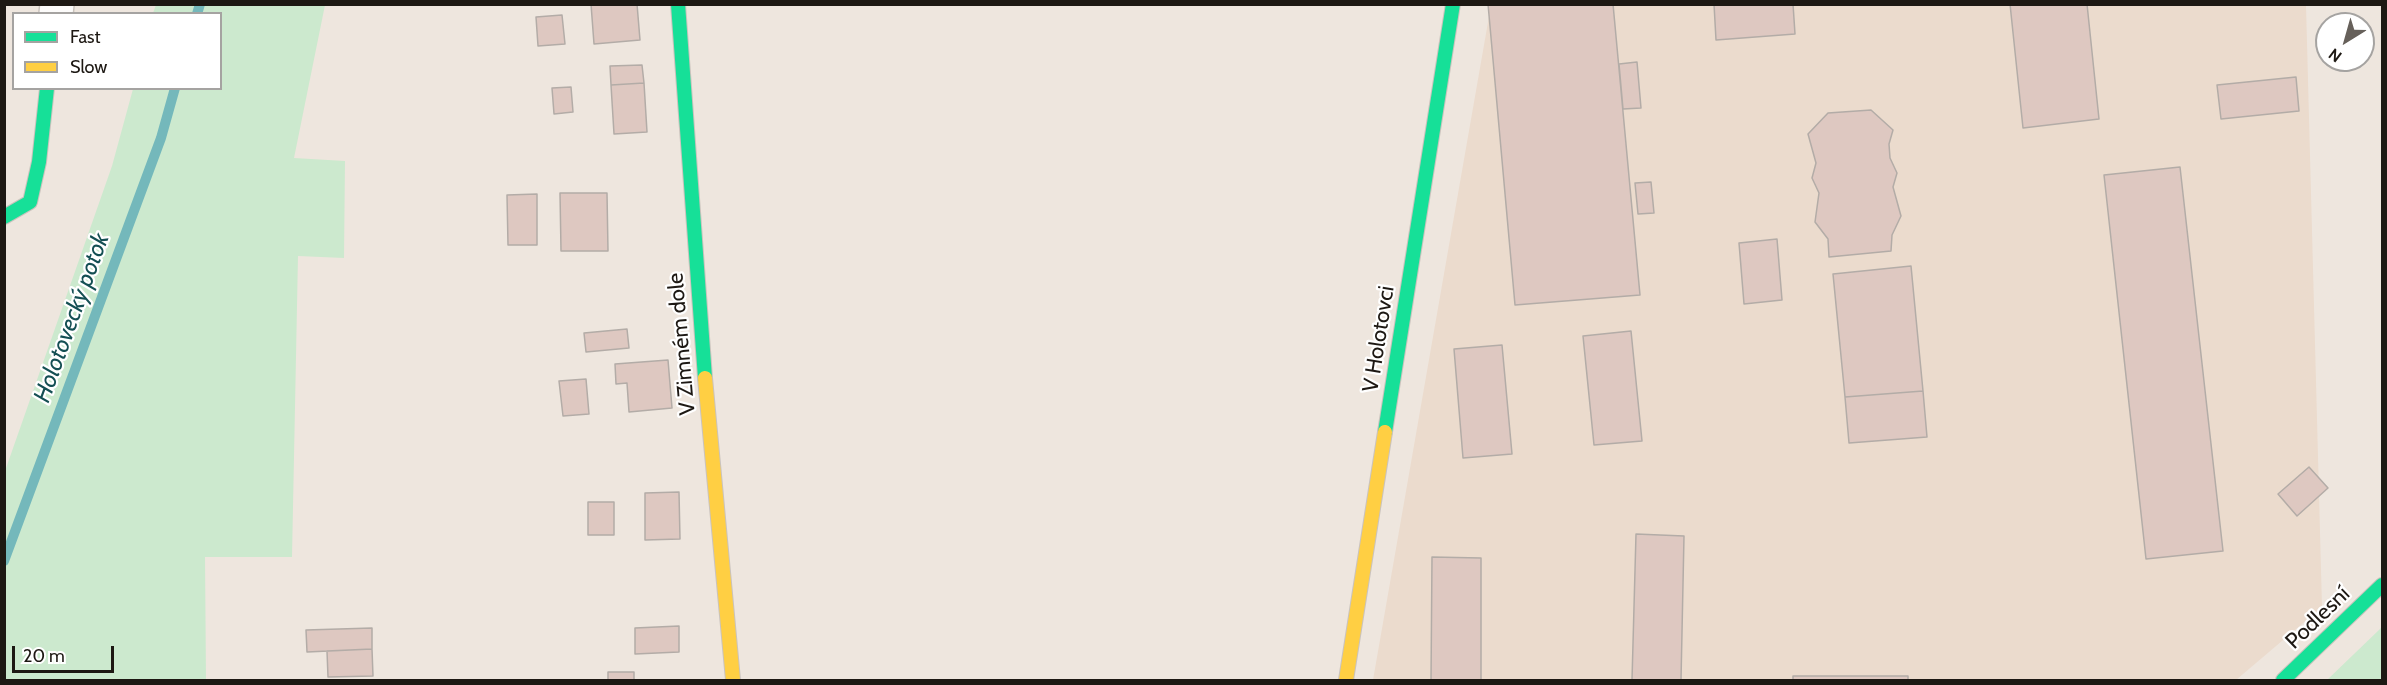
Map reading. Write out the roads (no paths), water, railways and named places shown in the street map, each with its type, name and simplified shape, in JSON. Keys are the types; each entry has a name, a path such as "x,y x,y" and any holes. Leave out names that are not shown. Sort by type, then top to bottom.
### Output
{"street":[{"name":"V Zimném dole","path":"678,4 701,334 733,681"},
{"name":"V Holotovci","path":"1346,681 1453,4"},
{"path":"4,217 30,202 39,162 47,90"},
{"name":"Podlesní","path":"2283,681 2382,585"}],"waterway":[{"name":"Holotovecký potok","path":"198,12 200,4"},
{"name":"Holotovecký potok","path":"4,561 161,138 174,90"}]}
